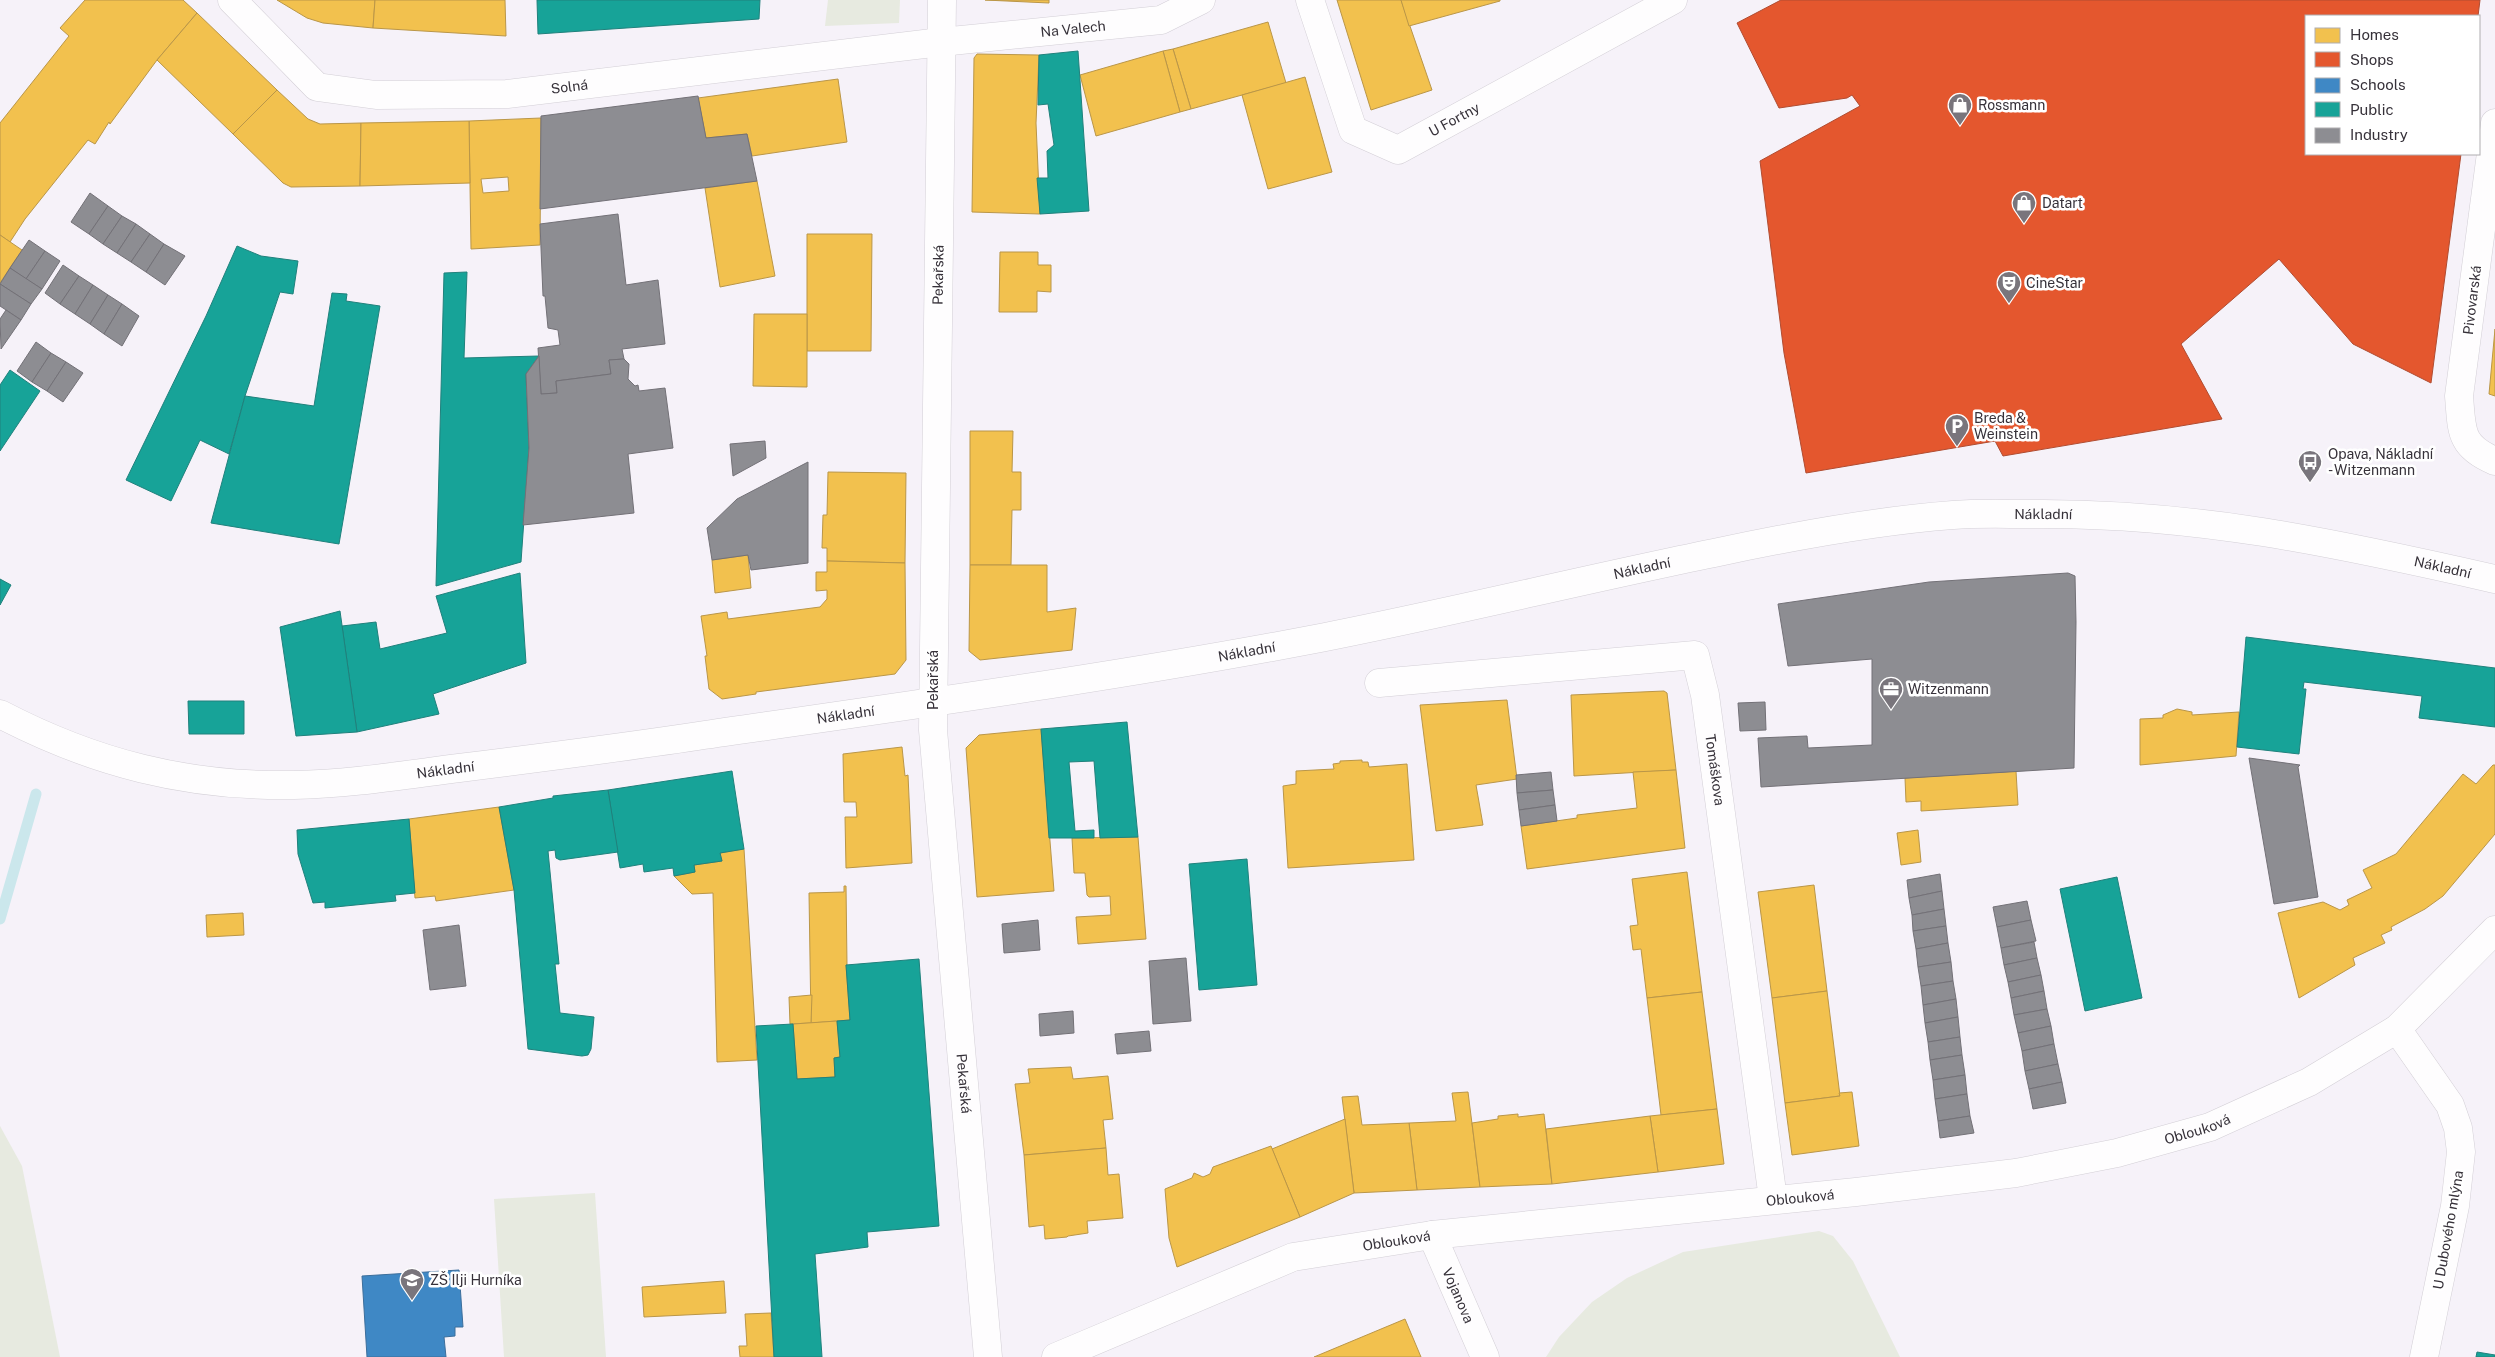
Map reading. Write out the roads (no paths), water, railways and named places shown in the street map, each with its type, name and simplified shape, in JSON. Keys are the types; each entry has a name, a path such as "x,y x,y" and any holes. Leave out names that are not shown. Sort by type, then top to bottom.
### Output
{"street":[{"name":"Solná","path":"232,0 317,87 376,95 506,94 941,42"},
{"name":"Pekařská","path":"942,0 934,745 988,1357"},
{"name":"Na Valech","path":"941,42 1161,20 1201,0"},
{"name":"U Fortny","path":"1310,0 1353,130 1398,150 1673,0"},
{"name":"Pivovarská","path":"2495,123 2459,396 2463,436 2480,454 2495,461"},
{"name":"Nákladní","path":"0,714 68,746 118,764 160,774 218,781 287,785 339,783 576,754 933,702 1155,667 1318,638 1776,540 1876,523 1958,514 2095,513 2188,521 2266,531 2343,544 2495,579"},
{"name":"Tomáškova","path":"1379,683 1695,655 1705,695 1774,1199"},
{"name":"Oblouková","path":"1056,1357 1293,1257 1432,1235 1856,1192 2016,1173 2117,1153 2210,1127 2309,1082 2397,1029 2495,930"},
{"name":"U Dubového mlýna","path":"2397,1029 2450,1105 2458,1128 2461,1152 2455,1206 2424,1357"},
{"name":"Vojanova","path":"1432,1235 1485,1357"}],"waterway":[{"path":"0,919 36,794"}],"place":[{"name":"Rossmann","path":"1960,126"},
{"name":"Datart","path":"2024,224"},
{"name":"CineStar","path":"2009,304"},
{"name":"Breda & Weinstein","path":"1957,447"},
{"name":"Opava, Nákladní - Witzenmann","path":"2310,483"},
{"name":"Witzenmann","path":"1891,710"},
{"name":"ZŠ Ilji Hurníka","path":"412,1301"}]}
